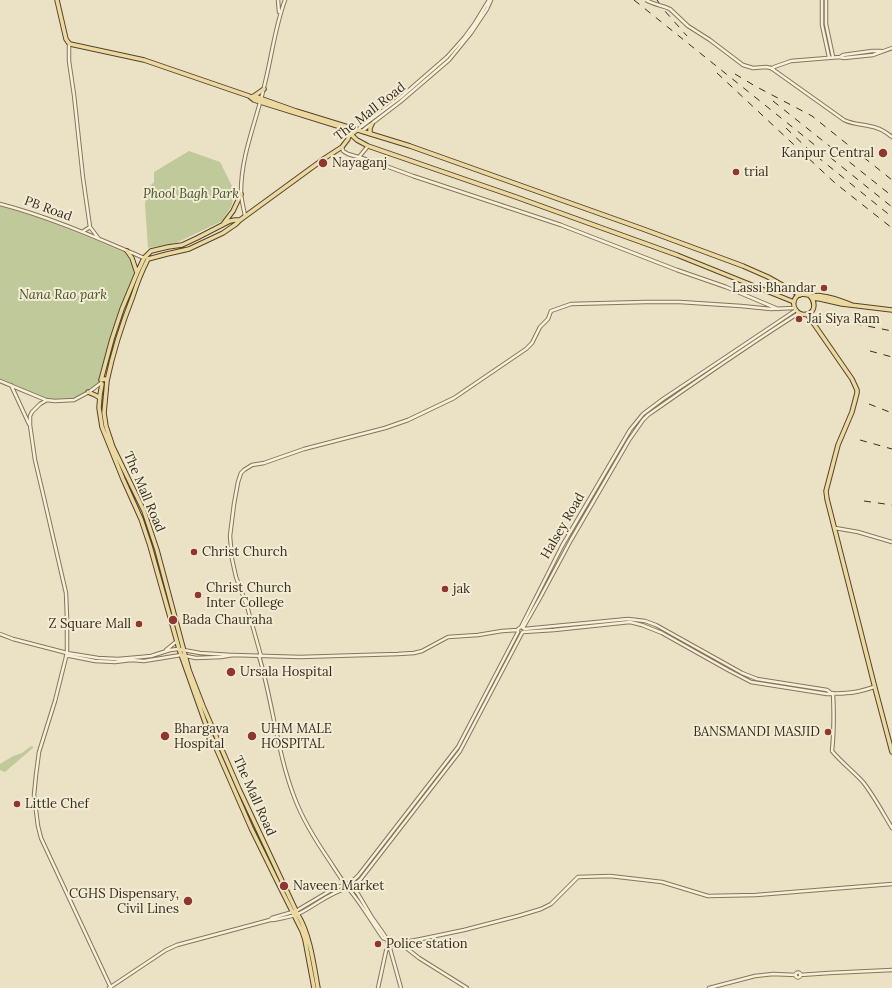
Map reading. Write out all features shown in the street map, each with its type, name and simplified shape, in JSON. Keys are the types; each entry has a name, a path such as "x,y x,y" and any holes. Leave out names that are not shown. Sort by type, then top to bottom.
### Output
{"main road":[{"path":"57,0 66,39 69,43 144,60 344,128 352,136 368,146 664,250 794,302"},
{"path":"253,96 264,89"},
{"path":"261,100 410,146 537,190 732,261 768,277 800,295 804,294 842,304 892,310"},
{"path":"370,134 372,124"},
{"path":"352,136 357,130"},
{"name":"The Mall Road","path":"146,258 188,249 223,232 342,147 348,139 351,139 352,136 362,131"},
{"path":"223,224 233,211 241,194"},
{"name":"The Mall Road","path":"181,650 177,641 150,546 102,427 99,414 100,398 112,339 122,309 137,273 151,251 182,244 223,224 240,220"},
{"path":"127,251 132,258 137,273"},
{"name":"The Mall Road","path":"146,258 103,382 106,426 112,445 146,517 157,550 181,650 206,725 251,828 295,913 311,960 318,988"},
{"path":"800,295 797,296 794,302 795,309 799,313 807,314 812,310 814,304 811,297"},
{"path":"811,297 821,296 852,305"},
{"path":"814,304 826,300"},
{"path":"807,314 852,379 857,390 852,412 838,445 826,491 826,499 835,528 874,687 892,752"},
{"path":"88,392 100,398"},
{"name":"The Mall Road","path":"311,960 314,988"}],"street":[{"path":"278,0 280,14"},
{"path":"245,216 241,194 244,157 264,89 280,14 285,0"},
{"name":"The Mall Road","path":"362,131 400,102 446,63 490,0"},
{"path":"646,0 652,4 670,9 688,26 710,40 743,65 752,68 766,67 772,69 844,120 853,124 870,126 892,137"},
{"path":"822,0 822,25 829,57"},
{"path":"826,0 826,24 833,57"},
{"path":"69,43 69,60 90,227 98,239"},
{"name":"The Mall Road","path":"357,130 401,97 458,47"},
{"path":"772,69 791,61 872,51 882,52 892,48"},
{"path":"889,135 891,131"},
{"path":"359,158 368,146"},
{"path":"342,147 345,153 561,225 677,270 742,293 781,310"},
{"name":"PB Road","path":"0,204 82,232 146,258"},
{"path":"82,232 90,227"},
{"path":"386,939 383,938 317,843 294,798 285,769 265,677 247,606 234,569 230,536 235,497 241,473 249,466 386,428 408,420 454,398 526,349 532,343 540,327 548,319 551,311 570,305 598,303 680,302 741,306 771,310 795,309"},
{"path":"747,345 795,309"},
{"path":"47,400 40,404 32,412 30,416 30,425 35,460 66,593 66,654 55,700 39,752 34,790 38,826 41,838 110,987 166,950 178,945 295,913 333,889 351,885 360,880 460,751 521,630 563,554 627,443 643,420 736,352 799,313"},
{"name":"Halsey Road","path":"521,630 536,596 559,551 626,437 640,418 663,398 736,352"},
{"path":"0,381 55,402 72,401 103,382"},
{"path":"11,384 30,425"},
{"path":"663,398 666,402"},
{"path":"835,528 858,532 892,542"},
{"path":"559,551 563,554"},
{"path":"536,596 540,598"},
{"path":"563,628 588,623 628,619 645,621 656,625 749,676 767,681 827,690 832,693"},
{"path":"66,654 118,659 146,657 170,650 181,650 194,653 300,657 414,653 429,648 448,637 478,635 502,631 589,627 630,622 642,624 662,633 751,682 827,694 856,692 874,687"},
{"path":"588,623 589,627"},
{"path":"0,634 70,656 95,661 144,661 183,656 196,658 233,655"},
{"path":"164,652 177,641"},
{"path":"699,654 700,650"},
{"path":"832,693 834,721 832,751 863,782 892,828"},
{"path":"378,988 386,951 389,945 464,930 541,909 551,904 578,877 610,876 662,882 708,896 756,895 892,884"},
{"path":"351,885 385,936 401,988"},
{"path":"400,942 419,958 467,988"},
{"path":"709,988 755,976 773,974 796,975 799,977 800,975 892,970"}],"green space":[{"name":"Phool Bagh Park","path":"189,151 220,162 234,190 232,205 222,221 176,243 148,248 145,204 149,187 154,182 154,172"},
{"name":"Nana Rao park","path":"0,204 19,209 124,252 132,263 134,273 100,382 88,392 71,400 54,401 0,381"},
{"path":"31,746 34,747 5,772 0,770 0,764 13,756 22,753"}],"railway":[{"path":"634,0 892,207"},
{"path":"657,0 687,36"},
{"path":"717,73 835,183 892,228"},
{"path":"735,74 812,116 892,180"},
{"path":"773,101 892,196"},
{"path":"786,128 809,150 892,217"},
{"path":"827,318 892,331"},
{"path":"870,351 892,357"},
{"path":"869,404 892,413"},
{"path":"860,440 892,449"},
{"path":"864,501 892,505"}],"place":[{"name":"Kanpur Central","path":"883,153"},
{"name":"Nayaganj","path":"323,163"},
{"name":"trial","path":"736,172"},
{"name":"Lassi Bhandar","path":"824,288"},
{"name":"Jai Siya Ram","path":"799,319"},
{"name":"Christ Church","path":"194,552"},
{"name":"jak","path":"445,589"},
{"name":"Christ Church Inter College","path":"198,595"},
{"name":"Bada Chauraha","path":"173,620"},
{"name":"Z Square Mall","path":"139,624"},
{"name":"Ursala Hospital","path":"231,672"},
{"name":"BANSMANDI MASJID","path":"828,732"},
{"name":"Bhargava Hospital","path":"165,736"},
{"name":"UHM MALE HOSPITAL","path":"252,736"},
{"name":"Little Chef","path":"17,804"},
{"name":"Naveen Market","path":"284,886"},
{"name":"CGHS Dispensary, Civil Lines","path":"188,901"},
{"name":"Police station","path":"378,944"}]}
